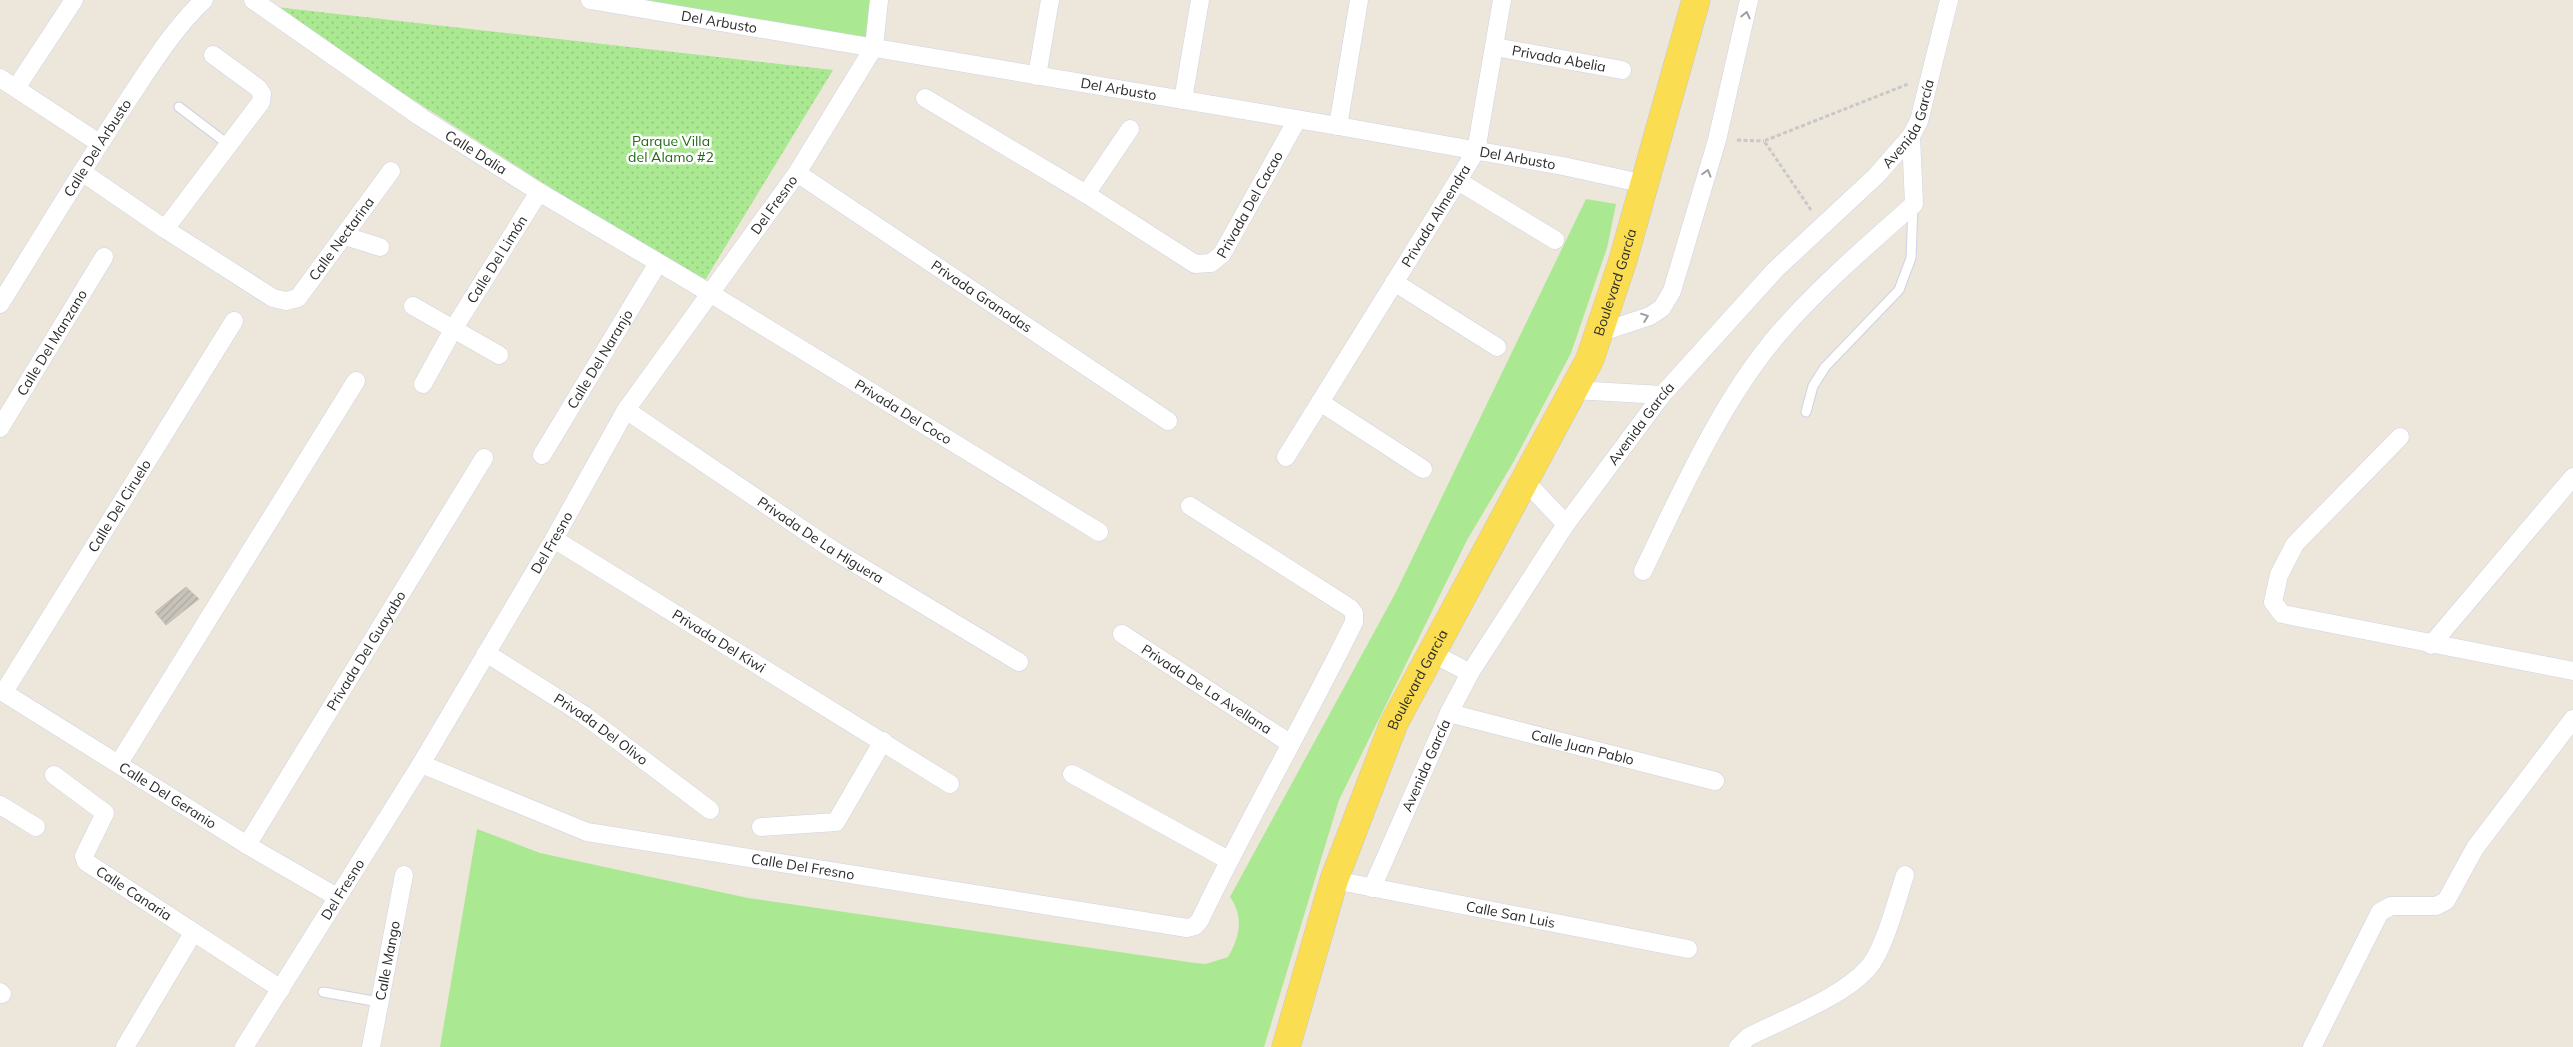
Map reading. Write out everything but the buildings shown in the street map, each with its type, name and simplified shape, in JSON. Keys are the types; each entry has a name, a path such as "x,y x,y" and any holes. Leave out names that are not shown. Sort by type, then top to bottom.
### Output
{"main road":[{"name":"Boulevard García","path":"1599,333 1645,184 1696,0"},
{"name":"Boulevard Garcia","path":"1286,1047 1334,880 1394,724 1574,390 1590,359 1599,333"}],"street":[{"path":"16,88 74,0"},
{"name":"Calle Del Arbusto","path":"0,304 99,144 150,67 194,10 204,0"},
{"name":"Calle Dalia","path":"253,0 422,118 539,192 708,292"},
{"name":"Del Arbusto","path":"590,0 1338,126 1645,184"},
{"path":"874,47 879,0"},
{"path":"1037,76 1050,0"},
{"path":"1183,100 1200,0"},
{"path":"1338,126 1359,0"},
{"name":"Privada Abelia","path":"1476,151 1502,0"},
{"name":"Boulevard García","path":"1599,333 1650,316 1662,308 1672,291 1717,140 1749,0"},
{"name":"Avenida García","path":"1372,888 1449,713 1470,673 1566,524 1662,395 1775,270 1877,175 1911,136 1919,121 1949,0"},
{"name":"Del Fresno","path":"244,1047 422,764 554,539 626,410 708,292 796,172 874,47"},
{"name":"Privada Abelia","path":"1495,47 1622,70"},
{"path":"82,172 165,230 261,102 262,94 258,88 213,55"},
{"path":"0,78 99,144"},
{"name":"Privada Del Cacao","path":"925,98 1086,194 1195,264 1211,263 1222,254 1296,120"},
{"path":"1086,194 1130,129"},
{"path":"1643,572 1684,487 1742,382 1780,332 1854,257 1914,204 1911,136"},
{"name":"Privada Almendra","path":"1286,457 1476,151"},
{"name":"Calle Nectarina","path":"165,230 273,298 286,301 298,298 391,171"},
{"name":"Privada Granadas","path":"796,172 1168,422"},
{"path":"1458,180 1555,240"},
{"name":"Calle Del Limón","path":"423,384 454,328 539,192"},
{"path":"345,236 380,247"},
{"name":"Calle Del Manzano","path":"0,428 104,257"},
{"name":"Calle Del Naranjo","path":"542,455 658,263"},
{"name":"Privada Almendra","path":"1394,282 1497,347"},
{"name":"Privada Del Coco","path":"708,292 1099,532"},
{"path":"413,306 499,355"},
{"name":"Calle Del Ciruelo","path":"2,691 234,321"},
{"path":"119,763 356,381"},
{"path":"1574,390 1662,395"},
{"path":"1320,402 1423,469"},
{"name":"Privada De La Higuera","path":"626,410 833,550 1020,662"},
{"path":"2400,437 2295,544 2279,575 2273,602 2282,614 2431,645 2573,671"},
{"name":"Privada Del Guayabo","path":"247,845 484,458"},
{"path":"2431,645 2573,477"},
{"path":"1525,480 1566,524"},
{"path":"1072,774 1228,860 1354,622 1354,614 1350,608 1190,506"},
{"name":"Privada Del Kiwi","path":"554,539 950,784"},
{"name":"Privada De La Avellana","path":"1122,634 1291,744"},
{"name":"Privada Del Olivo","path":"486,653 584,715 710,810"},
{"path":"1432,653 1470,673"},
{"name":"Calle Del Geranio","path":"2,691 247,845 338,898"},
{"name":"Calle Juan Pablo","path":"1449,713 1715,782"},
{"path":"2312,1047 2380,912 2391,906 2436,906 2446,901 2475,848 2573,719"},
{"path":"761,827 836,822 883,741"},
{"name":"Calle Del Fresno","path":"422,764 587,832 1187,928 1195,926 1200,920 1228,860"},
{"name":"Calle Canaria","path":"54,775 105,813 84,856 86,862 281,990"},
{"path":"0,805 36,827"},
{"name":"Calle Mango","path":"371,1047 404,875"},
{"path":"1738,1047 1748,1037 1840,990 1869,968 1884,939 1905,876"},
{"name":"Calle San Luis","path":"1334,880 1688,949"},
{"path":"125,1047 193,933"}],"lane":[{"path":"179,106 229,145"},
{"path":"1806,412 1813,386 1825,367 1899,290 1911,258 1914,204"},
{"path":"323,992 379,1002"}],"path":[{"path":"1717,140 1764,141 1932,74"},
{"path":"1764,141 1822,228"}],"green space":[{"path":"609,0 876,0 874,47"},
{"name":"Parque Villa del Alamo #2","path":"267,6 833,70 702,285"},
{"path":"1586,199 1616,204 1607,248 1571,353 1514,461 1467,540 1339,800 1264,1047 440,1047 477,829 540,853 748,898 1195,963 1206,964 1228,957 1239,927 1237,912 1230,897 1396,592"}]}
